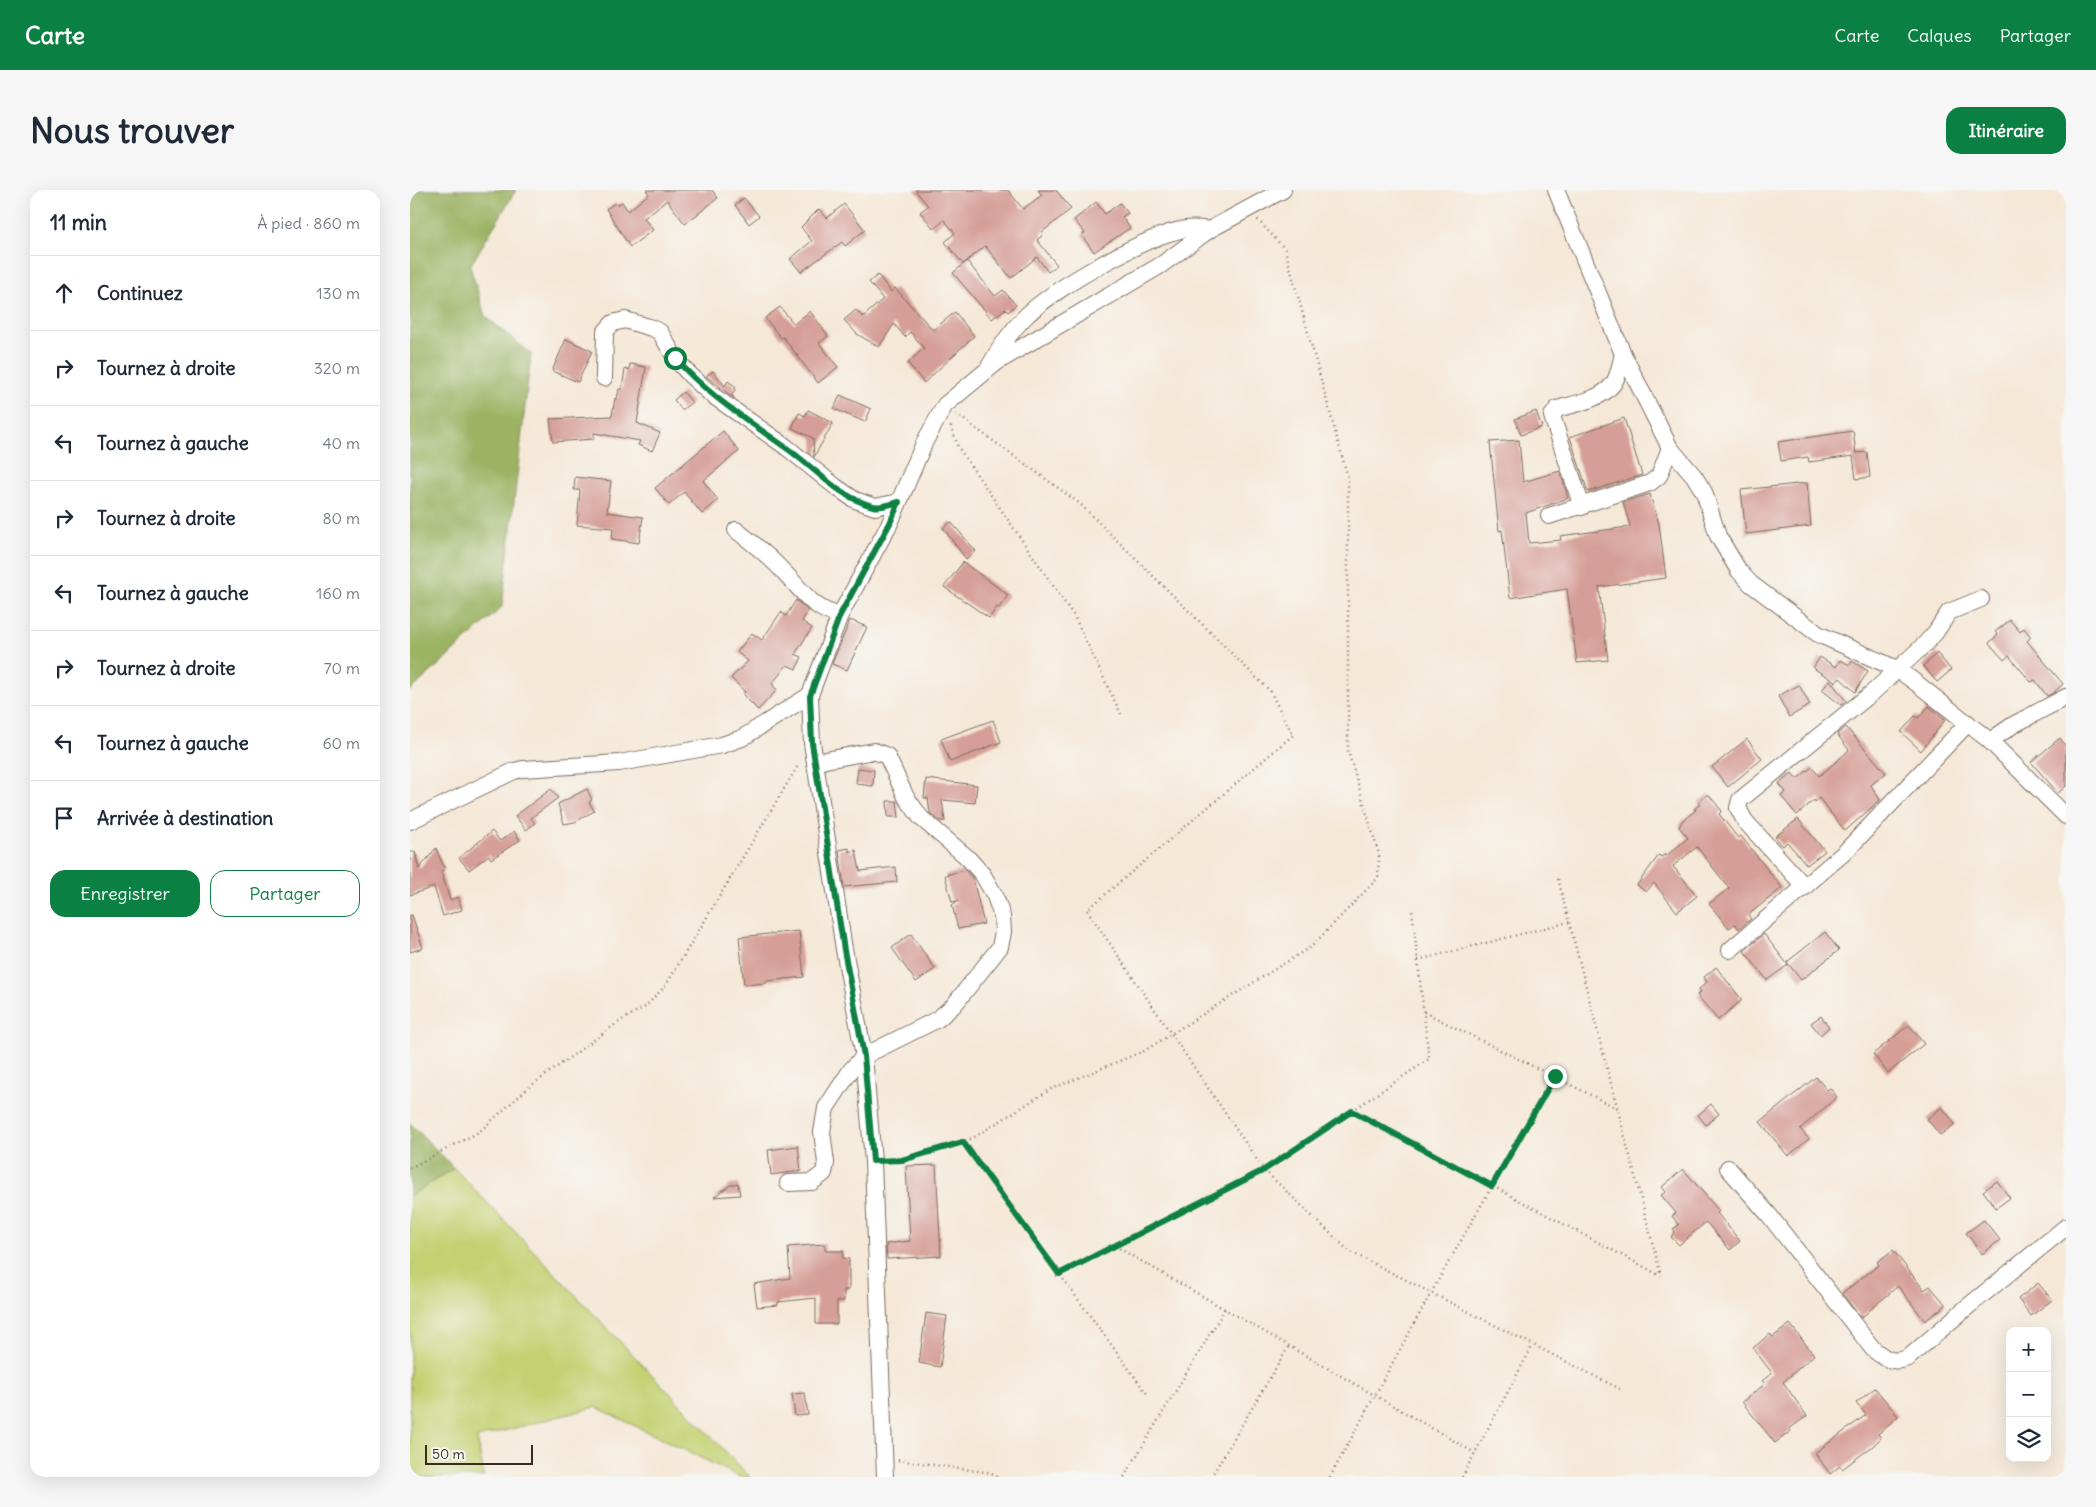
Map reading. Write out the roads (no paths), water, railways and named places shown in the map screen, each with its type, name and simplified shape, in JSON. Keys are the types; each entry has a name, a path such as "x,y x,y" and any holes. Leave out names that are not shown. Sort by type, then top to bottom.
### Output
{"street":[{"path":"885,1477 873,1161 864,1056 844,950 812,743 810,696 840,615 890,523 925,441 945,405 988,369 1160,265 1209,230 1283,190"},
{"path":"1556,190 1622,354 1670,448 1694,476 1704,492 1718,536 1739,571 1751,584 1818,634 1897,669 1968,722 2065,814"},
{"path":"988,369 1001,346 1028,315 1076,281 1149,241 1186,229 1209,230"},
{"path":"604,378 605,332 614,323 624,320 652,328 660,332 675,358 712,395 785,446 836,487 855,500 875,507 899,502"},
{"path":"1582,507 1552,416 1553,412 1596,396 1608,389 1614,383 1622,354"},
{"path":"1549,516 1582,507 1654,481 1659,476 1670,448"},
{"path":"736,530 780,568 813,603 822,610 840,615"},
{"path":"1805,887 1745,821 1738,808 1740,800 1846,717 1935,633 1949,612 1981,599"},
{"path":"410,821 514,771 619,763 722,745 742,738 810,696"},
{"path":"1990,741 2013,725 2066,697"},
{"path":"1730,950 1845,852 1968,722"},
{"path":"788,1184 812,1182 824,1173 826,1163 822,1132 826,1108 851,1070 864,1056 938,1019 954,1005 1000,947 1003,932 1002,916 995,896 983,875 968,858 921,818 906,797 887,756 874,751 815,762"},
{"path":"1728,1168 1769,1215 1873,1349 1886,1359 1898,1362 1908,1358 2066,1227"}]}
